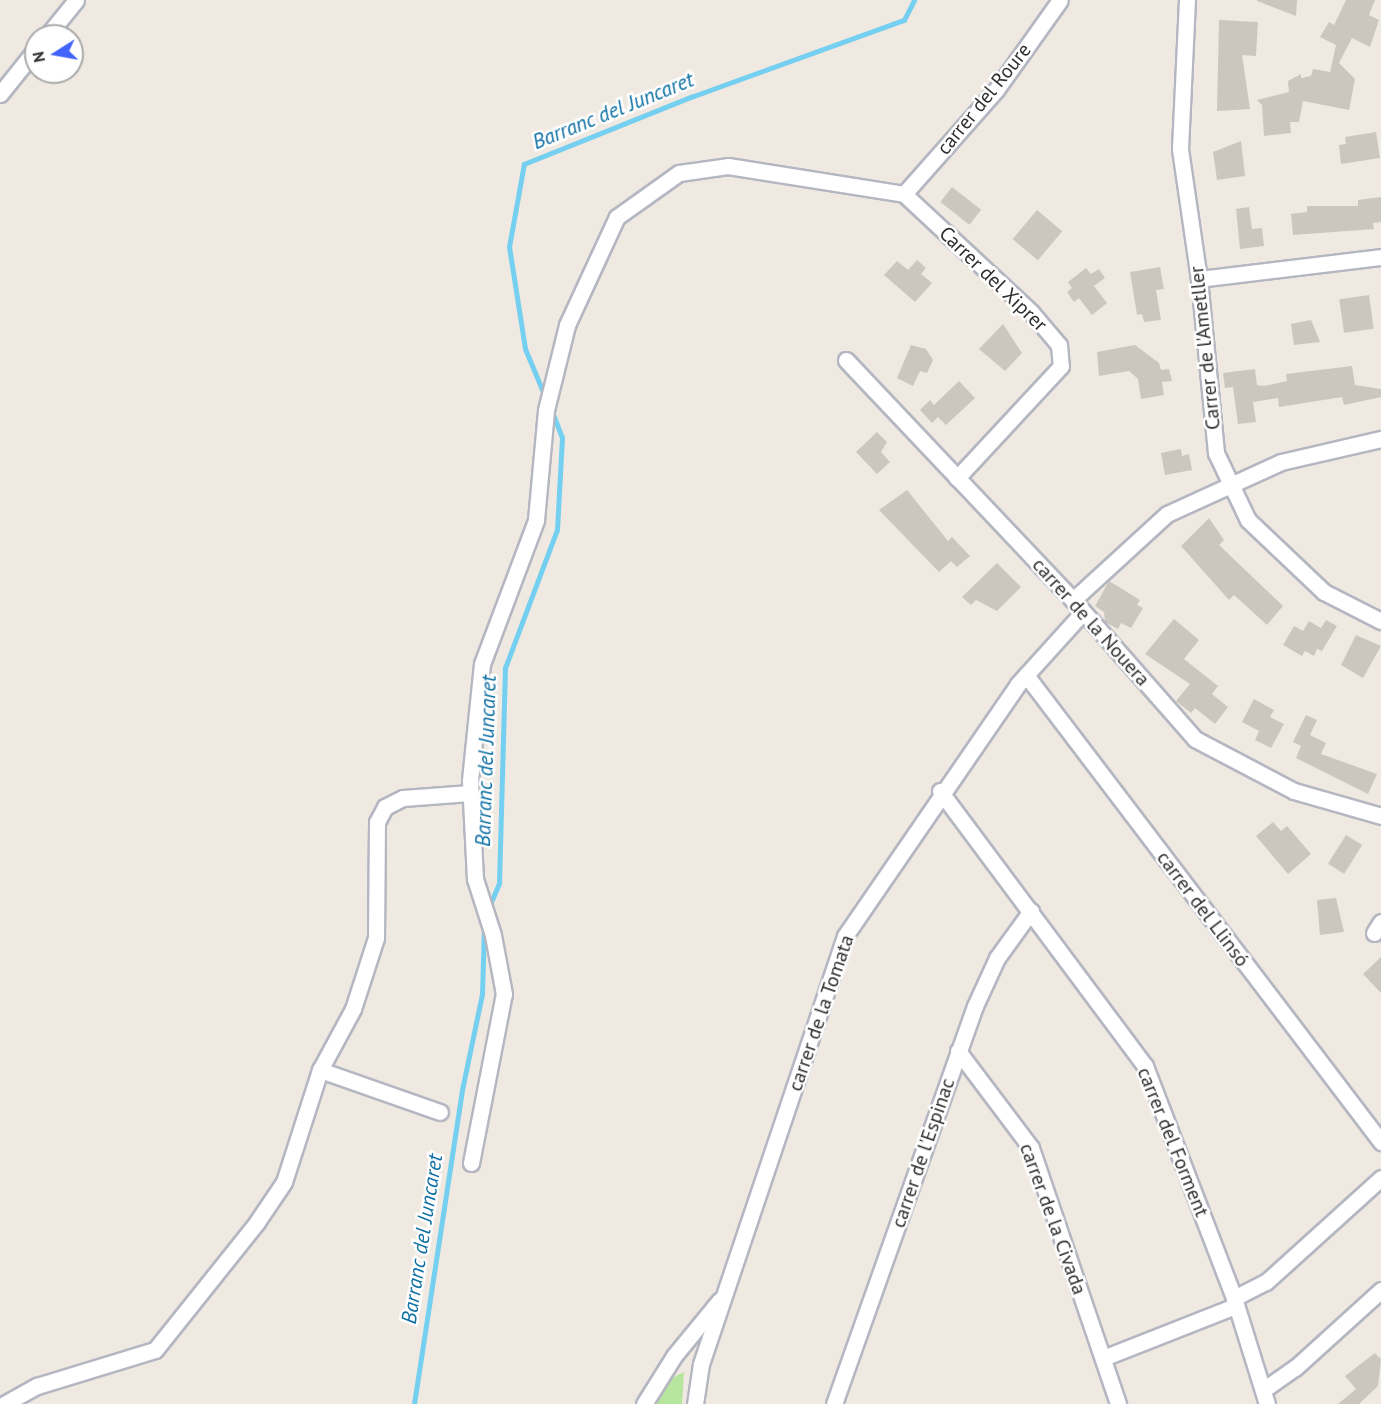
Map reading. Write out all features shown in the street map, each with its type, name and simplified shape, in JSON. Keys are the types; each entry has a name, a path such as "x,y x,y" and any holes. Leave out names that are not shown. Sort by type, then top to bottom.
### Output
{"street":[{"path":"57,24 76,0"},
{"name":"carrer del Roure","path":"904,194 996,90 1060,0"},
{"name":"Carrer de l'Ametller","path":"1187,0 1180,149 1199,279 1216,453 1248,520 1324,592 1381,621"},
{"path":"0,94 24,65"},
{"path":"471,1163 504,994 493,935 475,879 470,793 482,664 536,520 546,410 567,325 617,217 679,173 728,166 904,194"},
{"name":"Carrer del Xiprer","path":"904,194 1031,312 1059,345 1061,366 957,478"},
{"path":"1199,279 1381,257"},
{"name":"carrer de la Nouera","path":"846,360 1073,600 1195,739 1294,791 1381,816"},
{"path":"1073,600 1167,514 1281,462 1381,439"},
{"name":"carrer de la Tomata","path":"695,1404 701,1364 844,936 940,791 1026,675 1083,612"},
{"name":"carrer del Llinsó","path":"1026,675 1381,1142"},
{"name":"carrer del Forment","path":"940,791 1145,1066 1234,1302 1265,1397"},
{"path":"4,1404 37,1386 155,1350 284,1182 320,1070 352,1009 376,938 377,822 386,807 403,798 470,793"},
{"name":"carrer de l'Espinac","path":"834,1404 958,1051 997,958 1031,911"},
{"name":"carrer de la Civada","path":"958,1051 1031,1148 1118,1404"},
{"path":"320,1070 440,1112"},
{"path":"1103,1358 1234,1302 1266,1282 1381,1178"},
{"path":"1265,1397 1381,1290"},
{"path":"644,1404 674,1356 727,1291"},
{"path":"674,1356 701,1364"}],"green space":[{"path":"684,1372 682,1404 653,1404 666,1381"}],"building":[{"path":"1297,0 1296,16 1257,1"},
{"path":"1346,0 1375,0 1369,15 1379,20 1370,47 1352,38 1339,63 1355,79 1349,110 1303,101 1299,122 1290,122 1291,133 1264,136 1262,105 1257,100 1289,92 1288,81 1301,74 1301,78 1311,76 1313,69 1330,72 1336,45 1320,37 1329,22 1334,25"},
{"path":"1219,20 1258,22 1256,56 1242,55 1250,109 1217,111"},
{"path":"1376,132 1380,158 1341,164 1339,145 1346,144 1345,137"},
{"path":"1241,141 1245,176 1217,180 1213,152"},
{"path":"952,187 981,210 969,225 940,202"},
{"path":"1381,197 1381,222 1373,223 1374,229 1293,235 1291,214 1307,212 1307,206 1358,206 1358,200"},
{"path":"1249,207 1252,229 1262,228 1264,246 1240,249 1236,209"},
{"path":"1037,210 1062,231 1038,260 1013,239"},
{"path":"917,260 926,268 921,274 932,283 915,302 884,275 897,261 908,270"},
{"path":"1160,267 1164,289 1156,290 1161,320 1144,322 1142,314 1137,315 1130,272"},
{"path":"1086,268 1091,274 1099,269 1105,278 1094,286 1107,303 1092,315 1079,298 1074,302 1067,292 1072,288 1068,282"},
{"path":"1369,295 1374,329 1344,333 1339,299"},
{"path":"1311,320 1320,342 1294,345 1291,324"},
{"path":"1003,324 1022,353 1005,371 979,349"},
{"path":"911,345 926,349 933,360 927,373 920,371 913,386 897,378"},
{"path":"1135,345 1159,363 1161,370 1169,369 1172,381 1162,382 1164,395 1141,399 1138,379 1129,371 1099,376 1097,352"},
{"path":"1352,366 1355,385 1381,389 1381,397 1344,405 1342,397 1279,407 1278,398 1253,402 1256,422 1238,424 1233,387 1225,388 1223,373 1255,369 1257,385 1264,386 1287,381 1286,374"},
{"path":"959,381 975,398 946,425 938,417 932,423 920,410 930,400 934,405"},
{"path":"877,432 887,442 881,452 890,462 877,474 856,452"},
{"path":"1181,449 1182,456 1189,454 1192,470 1165,475 1161,453"},
{"path":"907,490 948,541 952,537 970,556 957,567 951,561 939,572 879,510"},
{"path":"1209,518 1224,540 1219,545 1283,606 1267,625 1234,595 1229,600 1181,546"},
{"path":"997,563 1021,587 997,611 976,600 971,605 962,597"},
{"path":"1109,581 1140,600 1137,605 1143,608 1131,628 1121,623 1118,629 1105,622 1104,612 1095,606"},
{"path":"1174,619 1199,640 1184,659 1218,686 1212,694 1228,707 1215,724 1195,708 1191,713 1176,701 1190,684 1145,654"},
{"path":"1326,620 1337,626 1322,651 1317,649 1314,656 1305,651 1302,656 1283,645 1294,626 1303,631 1309,621 1321,628"},
{"path":"1356,635 1381,646 1363,678 1341,665"},
{"path":"1254,699 1274,710 1270,717 1284,724 1271,748 1255,740 1259,731 1242,722"},
{"path":"1306,715 1317,720 1310,735 1326,743 1321,754 1377,774 1368,794 1296,758 1301,746 1293,742"},
{"path":"1273,822 1281,831 1287,826 1311,854 1288,874 1256,836"},
{"path":"1346,835 1362,845 1344,874 1328,864"},
{"path":"1336,898 1344,932 1320,935 1317,900"},
{"path":"1381,957 1381,993 1363,974"},
{"path":"1375,1353 1381,1359 1378,1386 1359,1404 1338,1404 1356,1389 1345,1376"}],"waterway":[{"name":"Barranc del Juncaret","path":"545,397 525,349 509,247 524,164 691,97 904,20 914,0"},
{"name":"Barranc del Juncaret","path":"489,907 499,883 505,668 557,530 562,438 551,410"},
{"name":"Barranc del Juncaret","path":"414,1404 462,1090 482,994 484,926"}]}
